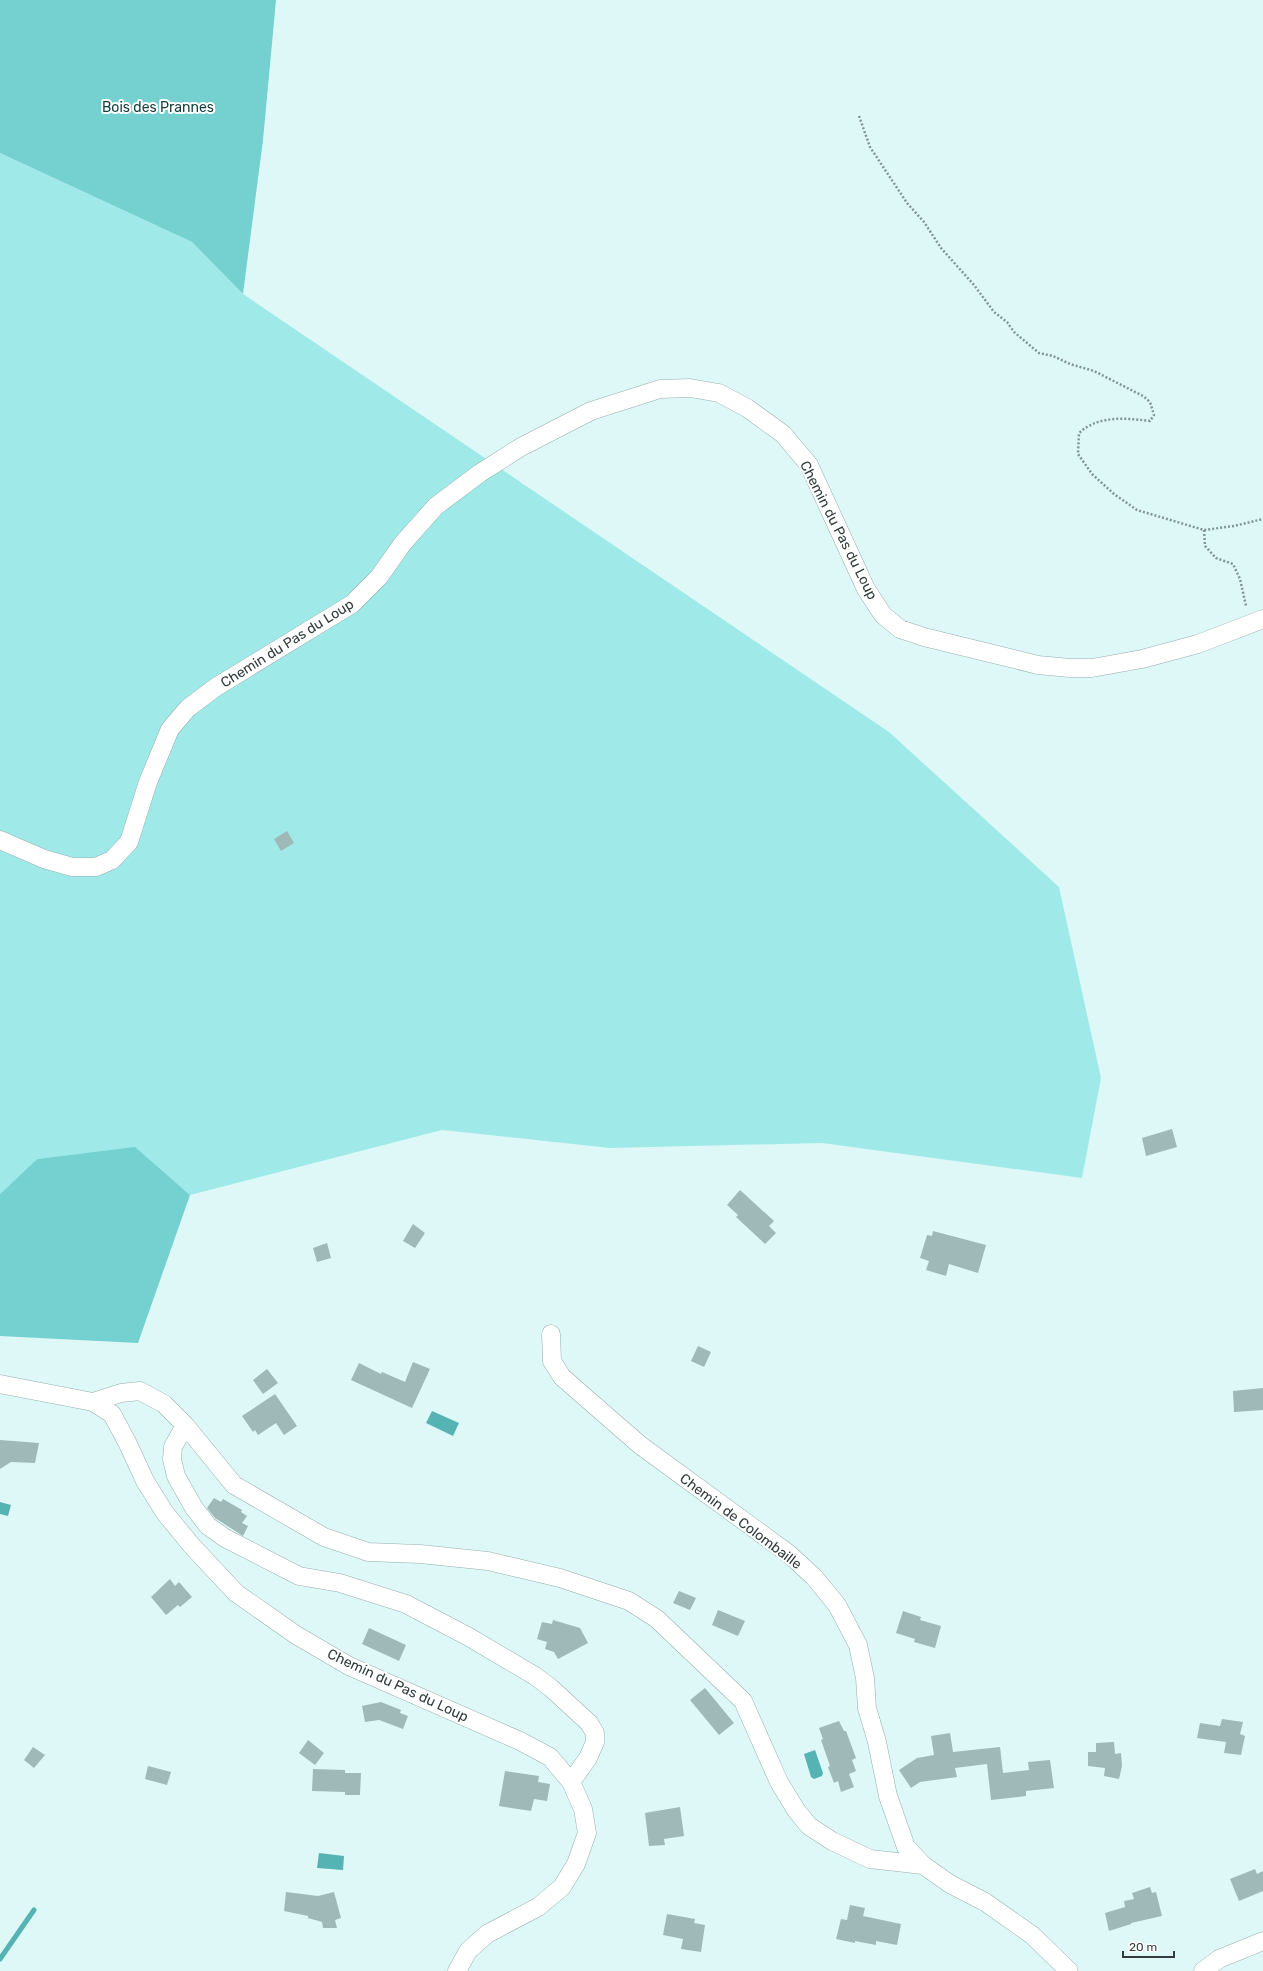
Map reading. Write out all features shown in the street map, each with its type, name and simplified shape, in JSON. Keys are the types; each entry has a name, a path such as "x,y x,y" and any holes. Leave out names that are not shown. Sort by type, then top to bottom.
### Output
{"street":[{"name":"Chemin du Pas du Loup","path":"0,840 44,859 72,867 96,867 112,860 129,842 148,782 170,729 188,708 235,675 352,604 379,577 403,543 436,506 480,473 521,448 591,411 660,389 690,388 719,393 747,408 783,434 810,465 866,589 883,615 900,629 924,637 1038,665 1070,668 1092,668 1142,659 1198,644 1262,620"},
{"name":"Chemin de Colombaille","path":"551,1334 552,1361 562,1377 640,1445 789,1554 814,1577 837,1605 858,1646 865,1678 867,1708 877,1742 888,1796 899,1832 906,1847 923,1865 950,1884 985,1902 1032,1935 1070,1971"},
{"name":"Chemin du Pas du Loup","path":"0,1384 93,1402 112,1414 128,1444 145,1482 165,1513 192,1546 236,1594 296,1636 349,1666 520,1741 550,1757 571,1782 583,1809 587,1834 576,1864 562,1887 538,1907 486,1934 468,1951 457,1971"},
{"path":"93,1402 121,1393 140,1391 164,1404 185,1425 234,1485 324,1537 368,1552 420,1554 488,1561 560,1578 629,1601 657,1619 743,1701 779,1782 796,1810 809,1826 832,1841 870,1859 923,1865"},
{"path":"185,1425 174,1447 172,1459 176,1476 194,1508 208,1526 226,1538 298,1576 340,1583 406,1604 469,1637 535,1676 552,1688 589,1724 595,1733 595,1742 588,1758 571,1782"},
{"path":"1203,1971 1219,1959 1263,1941"}],"path":[{"path":"858,116 870,147 907,203 924,222 941,248 974,285 994,312 1007,322 1014,332 1039,353 1053,356 1070,364 1094,371 1143,396 1150,402 1154,415 1150,421 1131,418 1108,419 1088,425 1078,433 1078,454 1092,474 1114,494 1137,510 1204,530 1234,526 1263,519"},
{"path":"1204,530 1205,546 1216,558 1233,564 1240,579 1245,606 1262,620"}],"shaded area":[{"path":"0,153 192,242 243,294 889,732 1059,887 1101,1078 1082,1178 822,1143 610,1148 442,1130 190,1195 135,1148 37,1159 0,1194"},
{"path":"432,1411 459,1423 453,1436 426,1423"},
{"path":"0,1502 11,1505 8,1516 0,1514"},
{"path":"815,1750 823,1773 822,1776 814,1779 811,1777 804,1754"},
{"path":"319,1853 344,1856 343,1870 317,1868"}],"green space":[{"name":"Bois des Prannes","path":"0,0 276,0 263,140 243,294 192,242 0,153"},
{"path":"135,1147 190,1195 138,1343 0,1336 0,1194 37,1159"}],"building":[{"path":"287,831 294,843 281,851 274,839"},
{"path":"1172,1129 1177,1147 1146,1156 1142,1138"},
{"path":"740,1190 774,1221 769,1226 776,1233 765,1244 736,1217 738,1215 727,1205"},
{"path":"413,1224 425,1233 415,1248 403,1241"},
{"path":"933,1231 986,1245 978,1273 949,1264 946,1276 926,1270 929,1261 920,1258 927,1235 932,1236"},
{"path":"327,1243 331,1258 317,1262 313,1248"},
{"path":"698,1346 711,1352 704,1367 691,1361"},
{"path":"413,1362 430,1369 412,1408 351,1380 359,1363 381,1374 382,1372 405,1382"},
{"path":"267,1369 278,1383 263,1394 253,1380"},
{"path":"1263,1388 1263,1410 1234,1412 1233,1391"},
{"path":"275,1394 297,1426 284,1435 276,1423 258,1435 255,1430 253,1432 242,1416"},
{"path":"0,1440 39,1443 35,1463 11,1462 0,1469"},
{"path":"214,1498 221,1502 223,1499 242,1510 241,1512 247,1516 242,1523 248,1526 243,1536 215,1518 207,1508"},
{"path":"170,1579 175,1586 179,1582 192,1597 180,1607 178,1605 166,1615 151,1597"},
{"path":"679,1591 696,1598 690,1610 673,1603"},
{"path":"718,1610 745,1621 738,1636 712,1625"},
{"path":"903,1611 921,1617 920,1620 941,1626 935,1648 914,1642 915,1639 896,1633"},
{"path":"553,1620 580,1628 588,1643 558,1659 554,1652 545,1649 547,1642 537,1639 542,1622 552,1624"},
{"path":"369,1628 406,1645 399,1661 362,1644"},
{"path":"705,1688 734,1723 719,1735 690,1700"},
{"path":"381,1702 401,1710 400,1713 408,1716 403,1729 379,1720 365,1722 362,1706"},
{"path":"1222,1719 1243,1722 1240,1734 1245,1736 1241,1755 1224,1753 1226,1742 1197,1738 1200,1723 1220,1726"},
{"path":"839,1721 844,1731 846,1731 856,1758 852,1760 856,1771 849,1774 854,1787 841,1792 838,1781 834,1783 828,1767 830,1766 821,1740 823,1739 819,1728"},
{"path":"950,1733 953,1752 1000,1747 1003,1773 1029,1770 1028,1762 1050,1760 1054,1788 1026,1791 1026,1796 991,1800 987,1764 955,1768 957,1777 920,1782 911,1788 899,1770 917,1758 934,1755 931,1736"},
{"path":"308,1740 324,1753 315,1765 299,1753"},
{"path":"1114,1742 1115,1754 1121,1753 1122,1766 1119,1779 1104,1776 1105,1768 1088,1766 1088,1752 1096,1752 1096,1743"},
{"path":"33,1747 45,1755 34,1768 24,1760"},
{"path":"148,1766 171,1772 167,1785 145,1779"},
{"path":"313,1769 345,1770 345,1773 361,1773 360,1795 345,1795 345,1792 312,1791"},
{"path":"505,1771 539,1776 538,1782 550,1784 547,1801 534,1799 531,1811 499,1806"},
{"path":"680,1807 684,1836 664,1839 665,1845 649,1846 645,1813"},
{"path":"1255,1869 1257,1874 1263,1871 1263,1891 1239,1901 1230,1879"},
{"path":"1150,1887 1152,1893 1156,1892 1162,1916 1131,1923 1109,1931 1105,1913 1125,1907 1124,1901 1134,1899 1132,1893"},
{"path":"286,1892 318,1896 334,1892 341,1918 335,1920 337,1928 323,1928 322,1922 308,1918 308,1916 284,1911"},
{"path":"850,1905 865,1908 863,1916 901,1924 897,1945 876,1941 876,1945 855,1941 855,1943 836,1939 841,1919 847,1920"},
{"path":"667,1914 695,1919 694,1923 705,1925 701,1952 681,1949 683,1939 663,1935"}],"waterway":[{"path":"0,1959 34,1910"}]}
